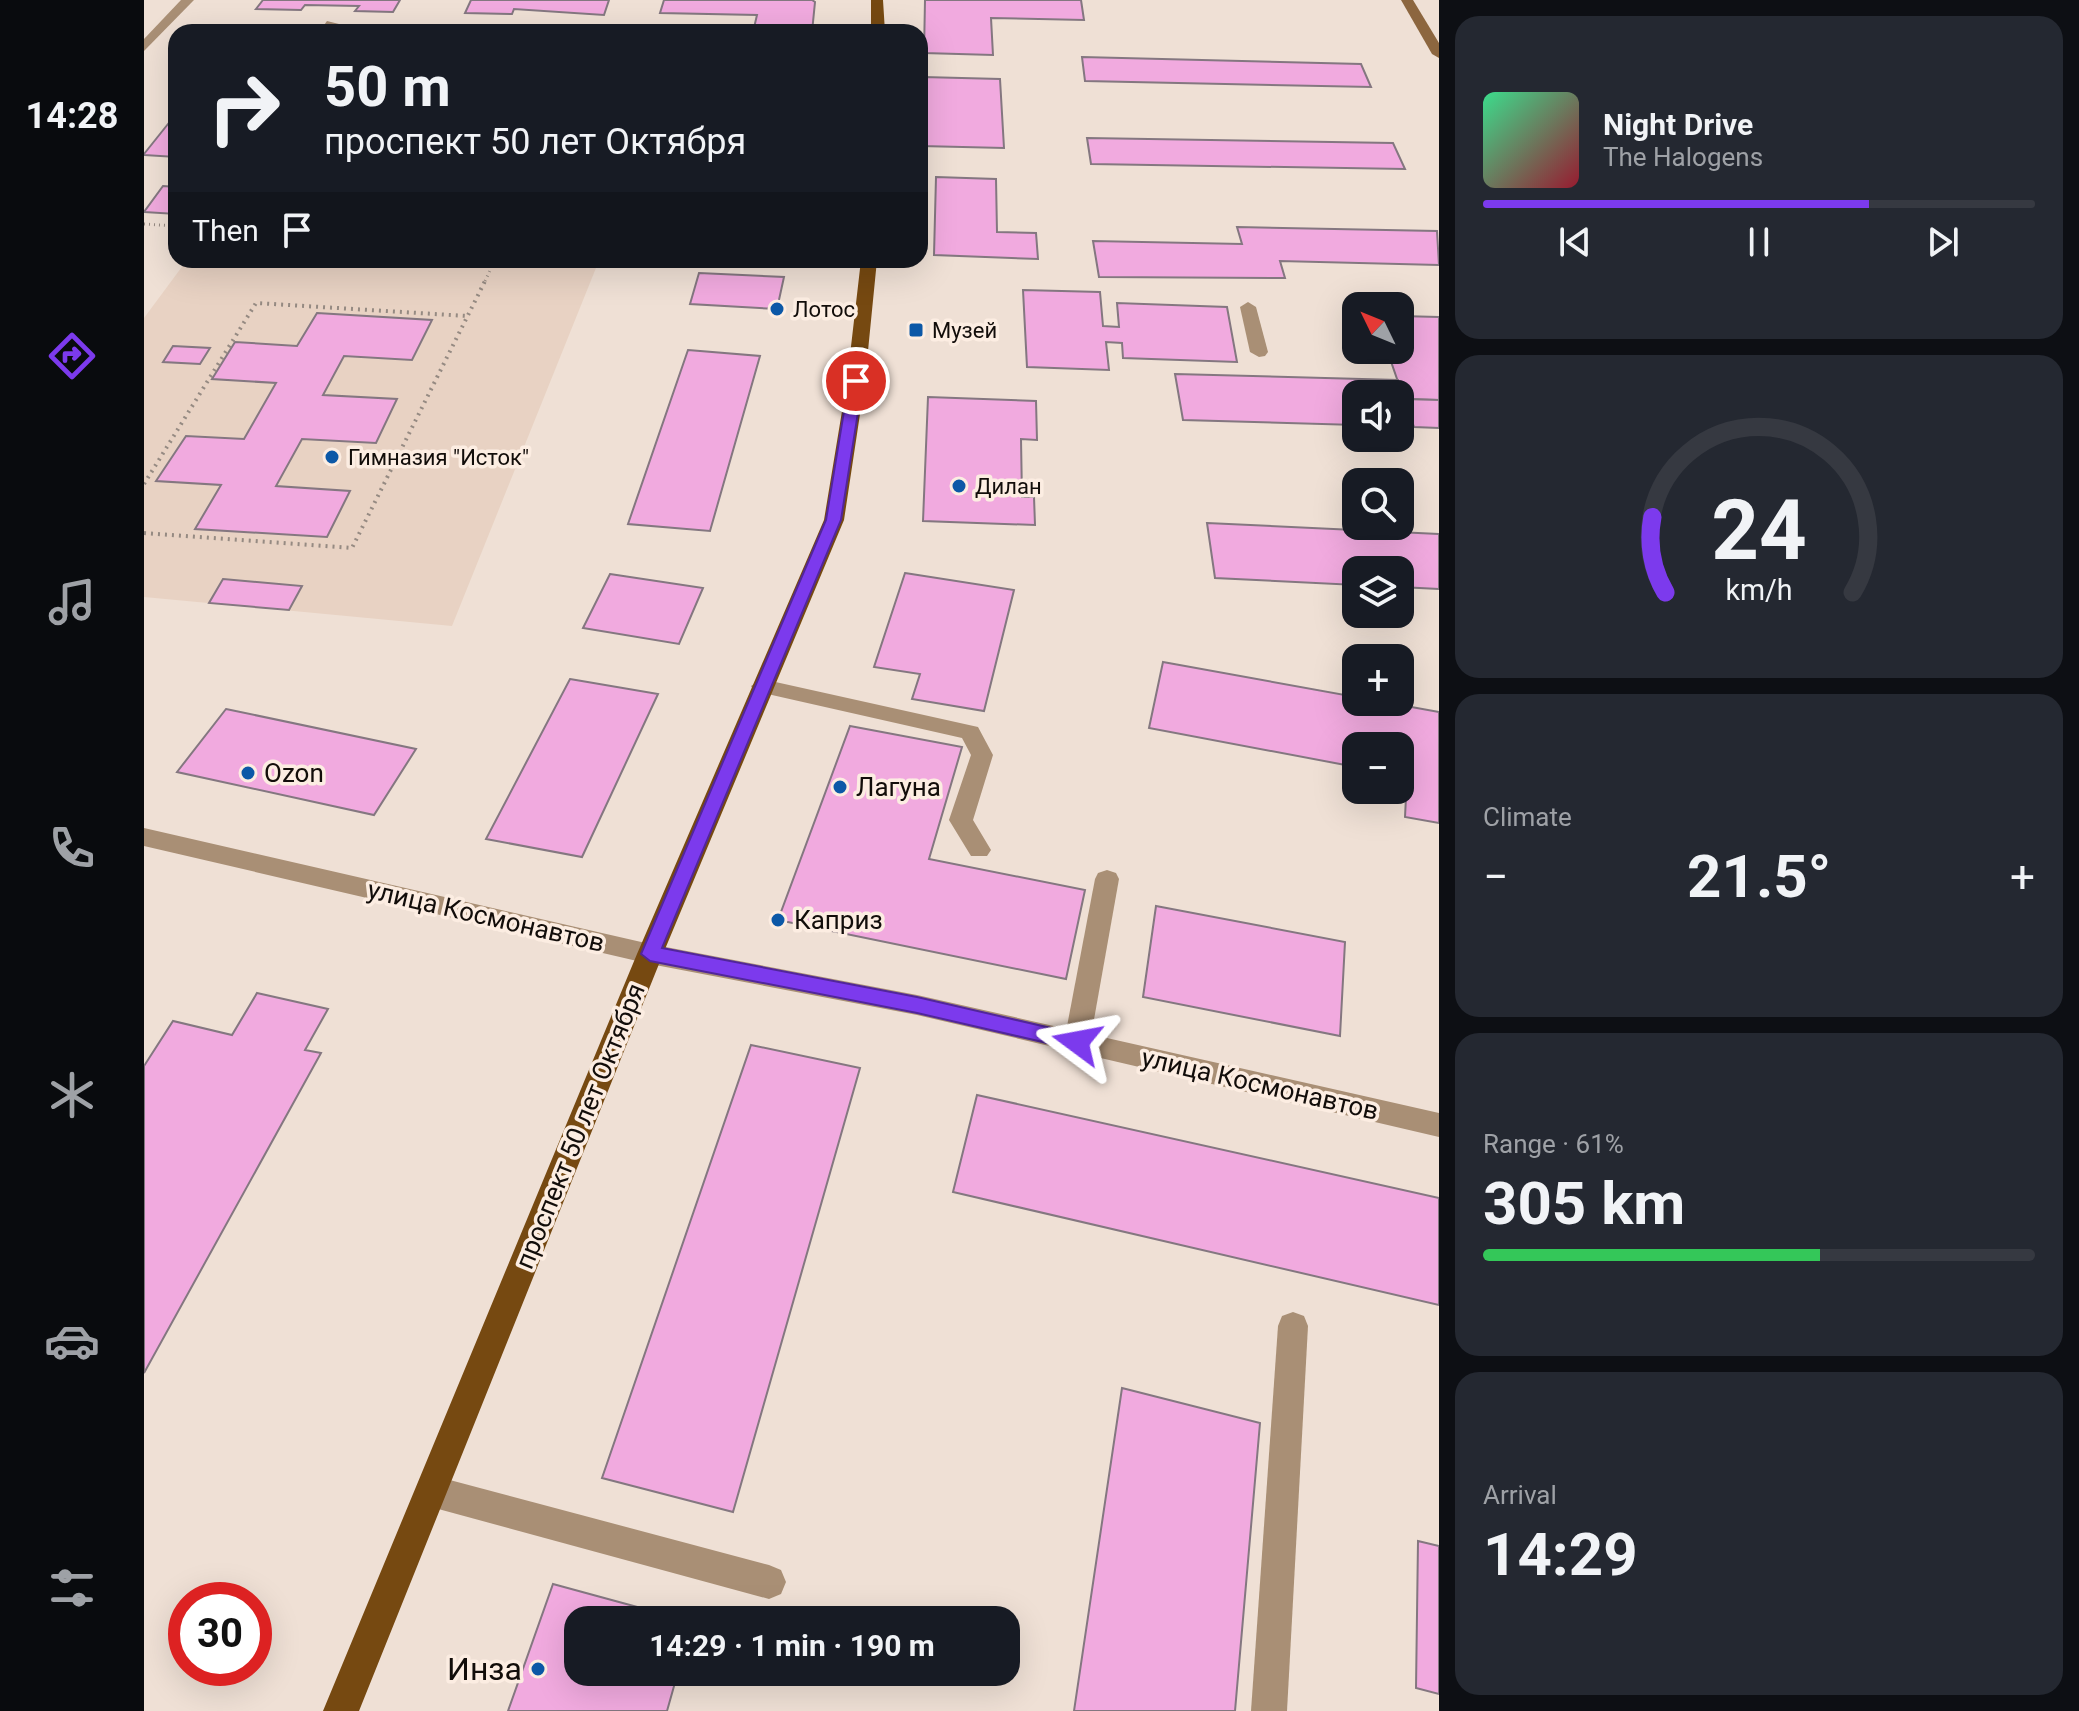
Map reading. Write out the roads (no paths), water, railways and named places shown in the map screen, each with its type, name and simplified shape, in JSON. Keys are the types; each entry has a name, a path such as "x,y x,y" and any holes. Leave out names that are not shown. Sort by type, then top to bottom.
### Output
{"main road":[{"path":"877,0 878,24"},
{"path":"1407,0 1439,54"},
{"name":"проспект 50 лет Октября","path":"341,1711 650,954 834,520 856,381 868,268"}],"street":[{"path":"144,47 188,0"},
{"path":"1248,307 1259,352"},
{"path":"762,686 970,732 982,755 961,820 979,850"},
{"name":"улица Космонавтов","path":"144,837 650,954 917,1005 1439,1125"},
{"path":"1077,1042 1107,879"},
{"path":"1269,1711 1293,1326"},
{"path":"431,1491 769,1582"}],"place":[{"name":"Лотос","path":"777,309"},
{"name":"Музей","path":"916,330"},
{"name":"Гимназия \"Исток\"","path":"332,457"},
{"name":"Дилан","path":"959,486"},
{"name":"Ozon","path":"248,773"},
{"name":"Лагуна","path":"840,787"},
{"name":"Каприз","path":"778,920"},
{"name":"Инза","path":"538,1669"}]}
